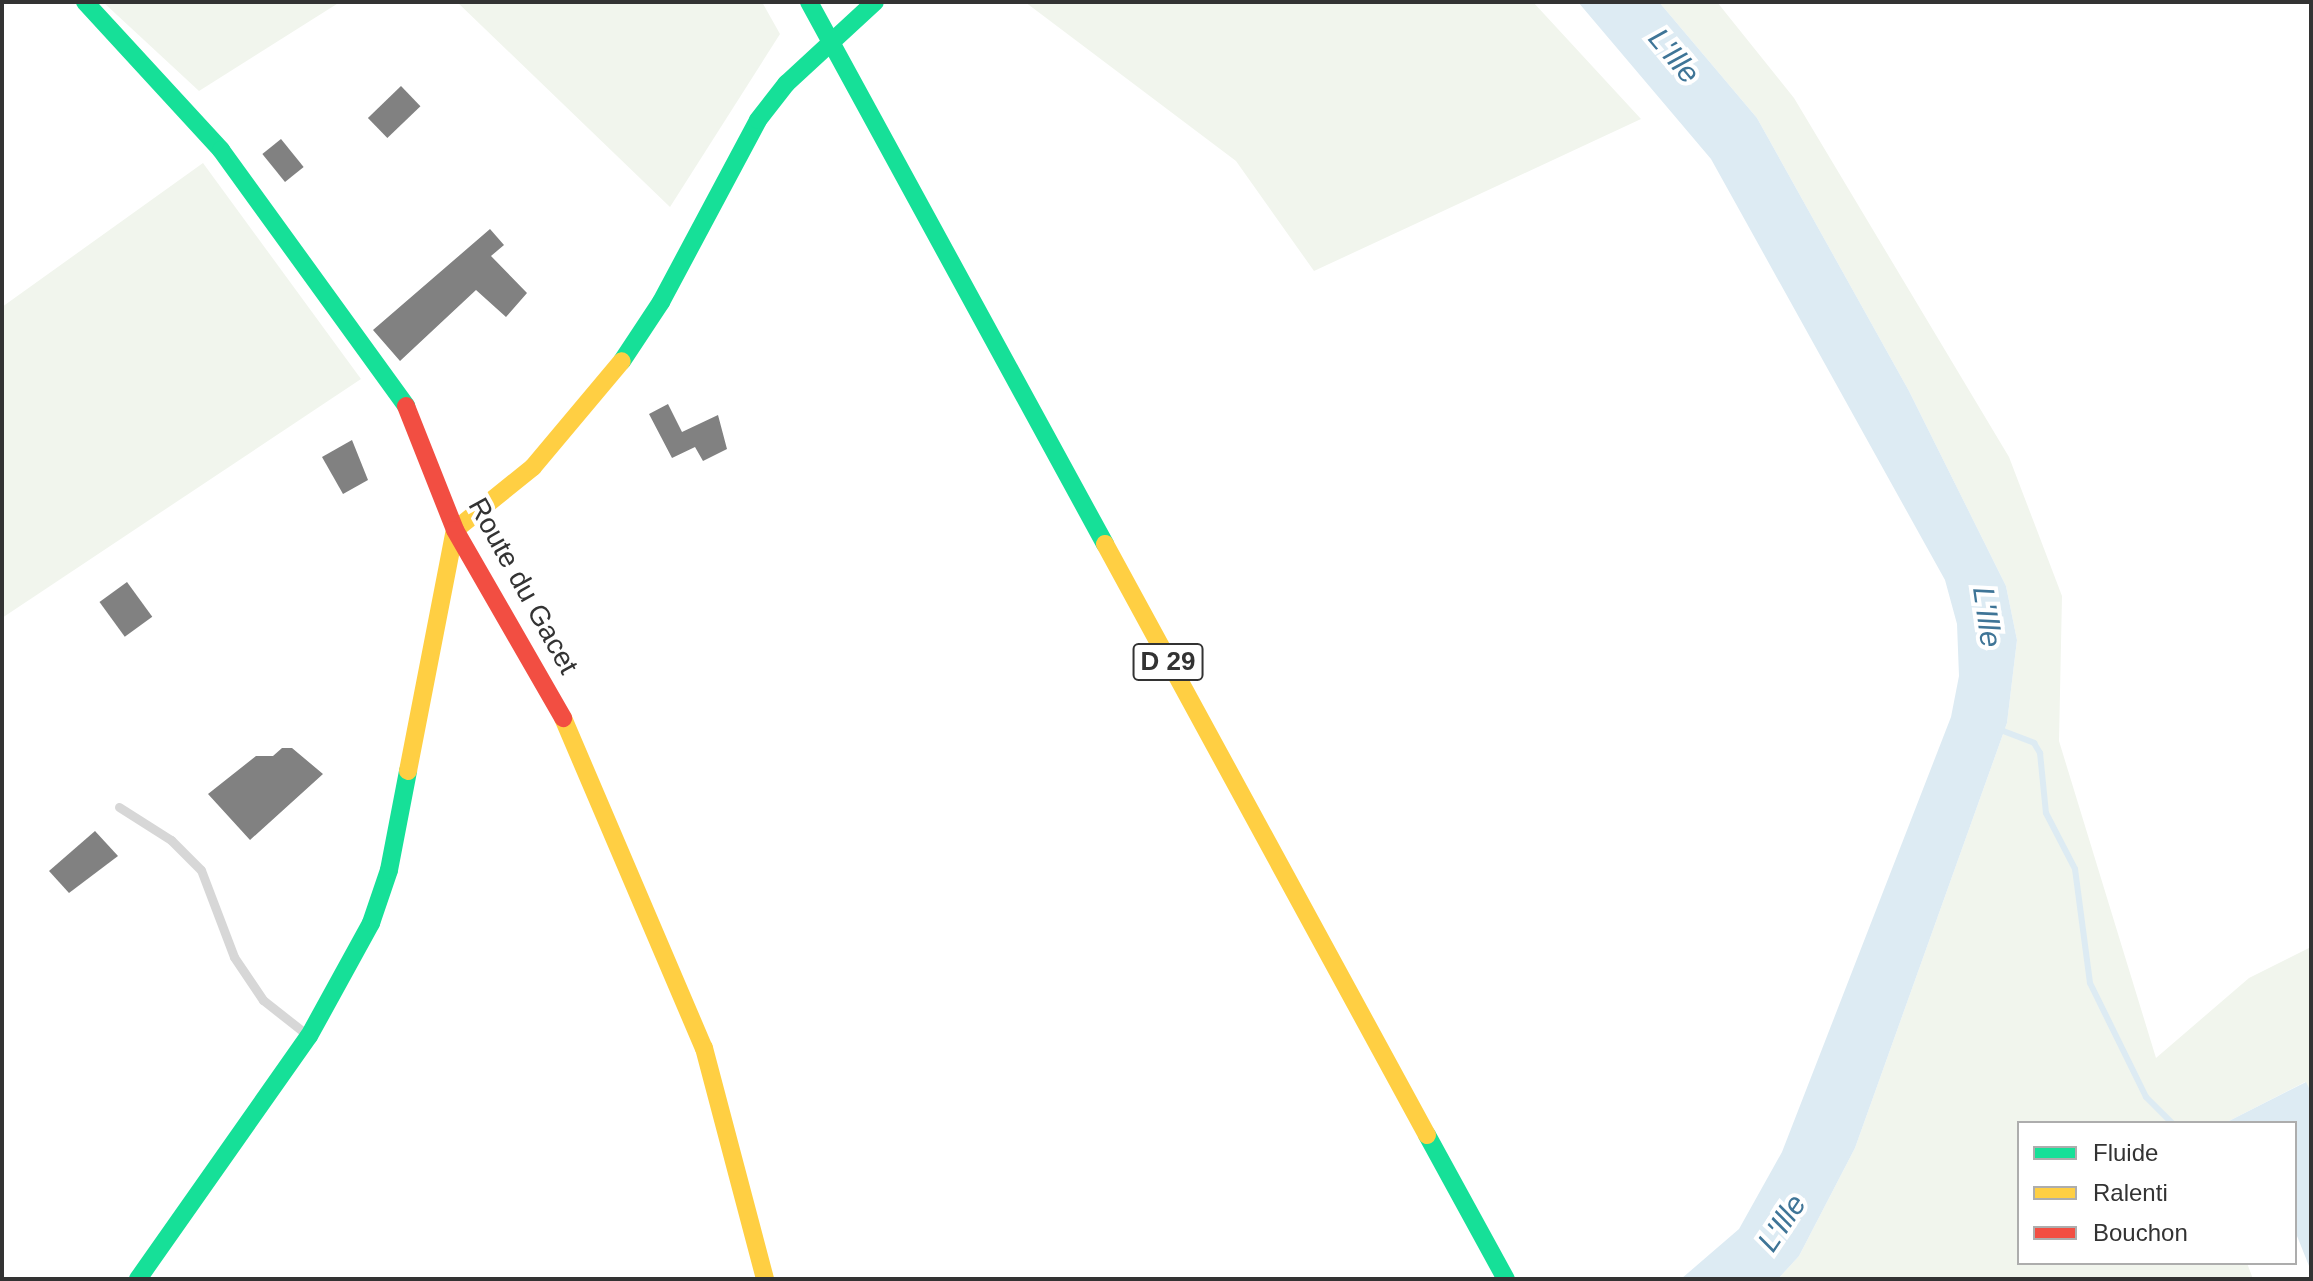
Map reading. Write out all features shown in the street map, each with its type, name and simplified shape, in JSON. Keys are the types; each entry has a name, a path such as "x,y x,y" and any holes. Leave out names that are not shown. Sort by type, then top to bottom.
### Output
{"street":[{"name":"Route du Gacet","path":"85,2 221,150 396,387 455,530 559,709 651,911 704,1048 765,1279"},
{"name":"D 29","path":"809,2 1506,1279"},
{"path":"138,1279 309,1036 347,975 389,870 455,530 533,467 611,378 661,302 758,120 786,84 875,2"}],"lane":[{"path":"119,807 171,840 201,870 234,957 263,1000 309,1036"}],"shaded area":[{"path":"103,2 340,2 199,91"},
{"path":"457,2 762,2 780,34 670,207"},
{"path":"1025,2 1533,2 1641,119 1314,271 1236,161"},
{"path":"1659,2 1717,2 1794,98 2009,457 2062,596 2059,741 2156,1058 2249,978 2311,947 2311,1092 2305,1082 2229,1121 2017,1121 2017,1265 2248,1265 2253,1279 1778,1279 1799,1256 1855,1148 2007,723 2017,640 2006,586 1909,391 1757,118"},
{"path":"203,163 361,379 2,618 2,307"}],"water":[{"name":"L'Ille","path":"1578,2 1659,2 1757,118 1909,391 2006,586 2017,640 2007,723 1855,1148 1799,1256 1778,1279 1681,1279 1739,1229 1782,1152 1951,717 1959,676 1957,624 1945,580 1711,159"},
{"path":"2306,1082 2311,1092 2311,1271 2297,1236 2297,1121 2229,1121"}],"building":[{"path":"401,86 420,106 387,138 368,118"},
{"path":"281,139 304,167 285,182 262,154"},
{"path":"490,229 504,245 491,256 527,293 506,317 476,290 400,361 373,330"},
{"path":"668,404 682,432 718,415 727,449 703,461 695,447 672,458 649,414"},
{"path":"352,440 368,480 343,494 322,457"},
{"path":"127,582 152,617 125,637 99,602"},
{"path":"282,748 292,748 323,774 250,840 208,794 256,756 273,756"},
{"path":"95,831 118,856 69,893 49,871"}],"waterway":[{"path":"1998,729 2034,743 2040,753 2046,813 2075,869 2090,983 2146,1097 2170,1121"}],"traffic: fast":[{"path":"85,2 221,150 406,406"},
{"path":"809,2 1105,544"},
{"path":"622,361 661,302 758,120 786,84 875,2"},
{"path":"138,1279 309,1036 371,923 389,870 408,771"},
{"path":"1427,1135 1506,1279"}],"traffic: slow":[{"path":"408,771 455,530 533,467 622,361"},
{"path":"1105,544 1427,1135"},
{"path":"563,718 704,1048 765,1279"}],"traffic: jam":[{"path":"406,406 455,530 563,718"}]}
